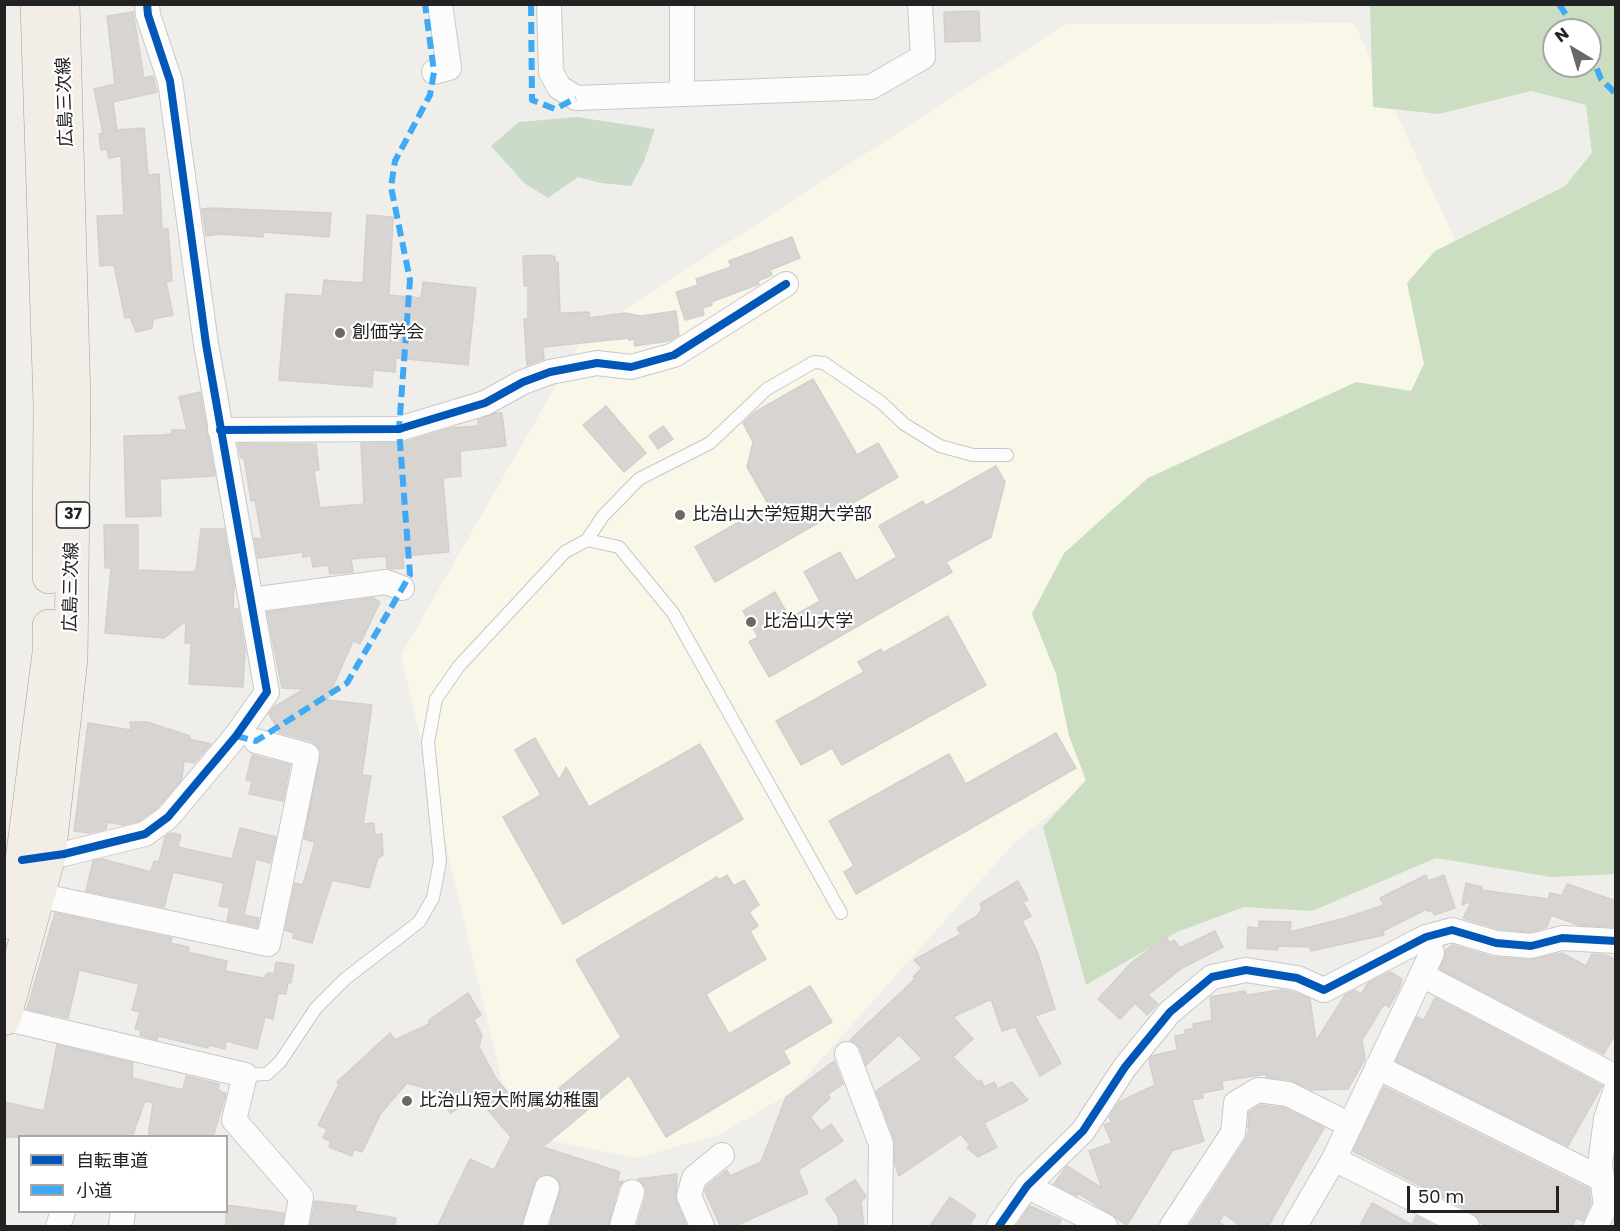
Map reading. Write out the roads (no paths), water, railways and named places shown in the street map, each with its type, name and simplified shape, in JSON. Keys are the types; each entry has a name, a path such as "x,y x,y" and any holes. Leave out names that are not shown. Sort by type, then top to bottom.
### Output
{"main road":[{"name":"広島三次線","path":"5,1019 38,896 35,858 49,653 50,404 37,4"},
{"name":"広島三次線","path":"4,923 35,858 71,659 74,402 63,4"}],"street":[{"path":"35,858 145,834 168,818 236,736 267,692 206,344 170,81 148,15 147,4"},
{"path":"434,72 449,68 440,4"},
{"path":"549,4 551,72 559,87 576,98 872,87 923,57 920,4"},
{"path":"682,4 682,94"},
{"path":"220,430 399,429 485,403 523,382 550,372 597,363 632,367 674,355 786,284"},
{"path":"251,600 386,582 402,588"},
{"path":"38,896 268,944 307,755 256,741"},
{"path":"999,1227 1027,1186 1083,1131 1125,1067 1170,1012 1212,976 1246,970 1297,978 1324,990 1426,937 1452,930 1496,944 1531,946 1562,938 1616,941"},
{"path":"1295,1227 1334,1159 1432,953 1426,937"},
{"path":"1422,975 1616,1077"},
{"path":"5,1019 245,1075 234,1120 301,1197 296,1227"},
{"path":"847,1054 881,1144 880,1227"},
{"path":"1377,1067 1602,1179"},
{"path":"1596,1227 1606,1205 1600,1164 1606,1119 1616,1089"},
{"path":"1172,1227 1233,1133 1236,1103 1258,1090 1288,1094 1350,1125"},
{"path":"702,1227 689,1196 694,1178 722,1155"},
{"path":"1334,1159 1467,1227"},
{"path":"1027,1186 1105,1227"},
{"path":"536,1227 547,1188"},
{"path":"622,1227 632,1192"}],"lane":[{"path":"245,1075 267,1074 279,1062 316,1008 345,979 419,922 433,898 440,861 428,742 436,699 459,666 565,552 587,540 603,516 639,479 710,443 767,389 814,362 824,363 882,403 904,424 940,446 973,455 1007,455"},
{"path":"587,540 619,546 674,613 842,913"}],"place":[{"name":"創価学会","path":"340,333"},
{"name":"比治山大学短期大学部","path":"680,515"},
{"name":"比治山大学","path":"751,622"},
{"name":"比治山短大附属幼稚園","path":"407,1101"}]}
